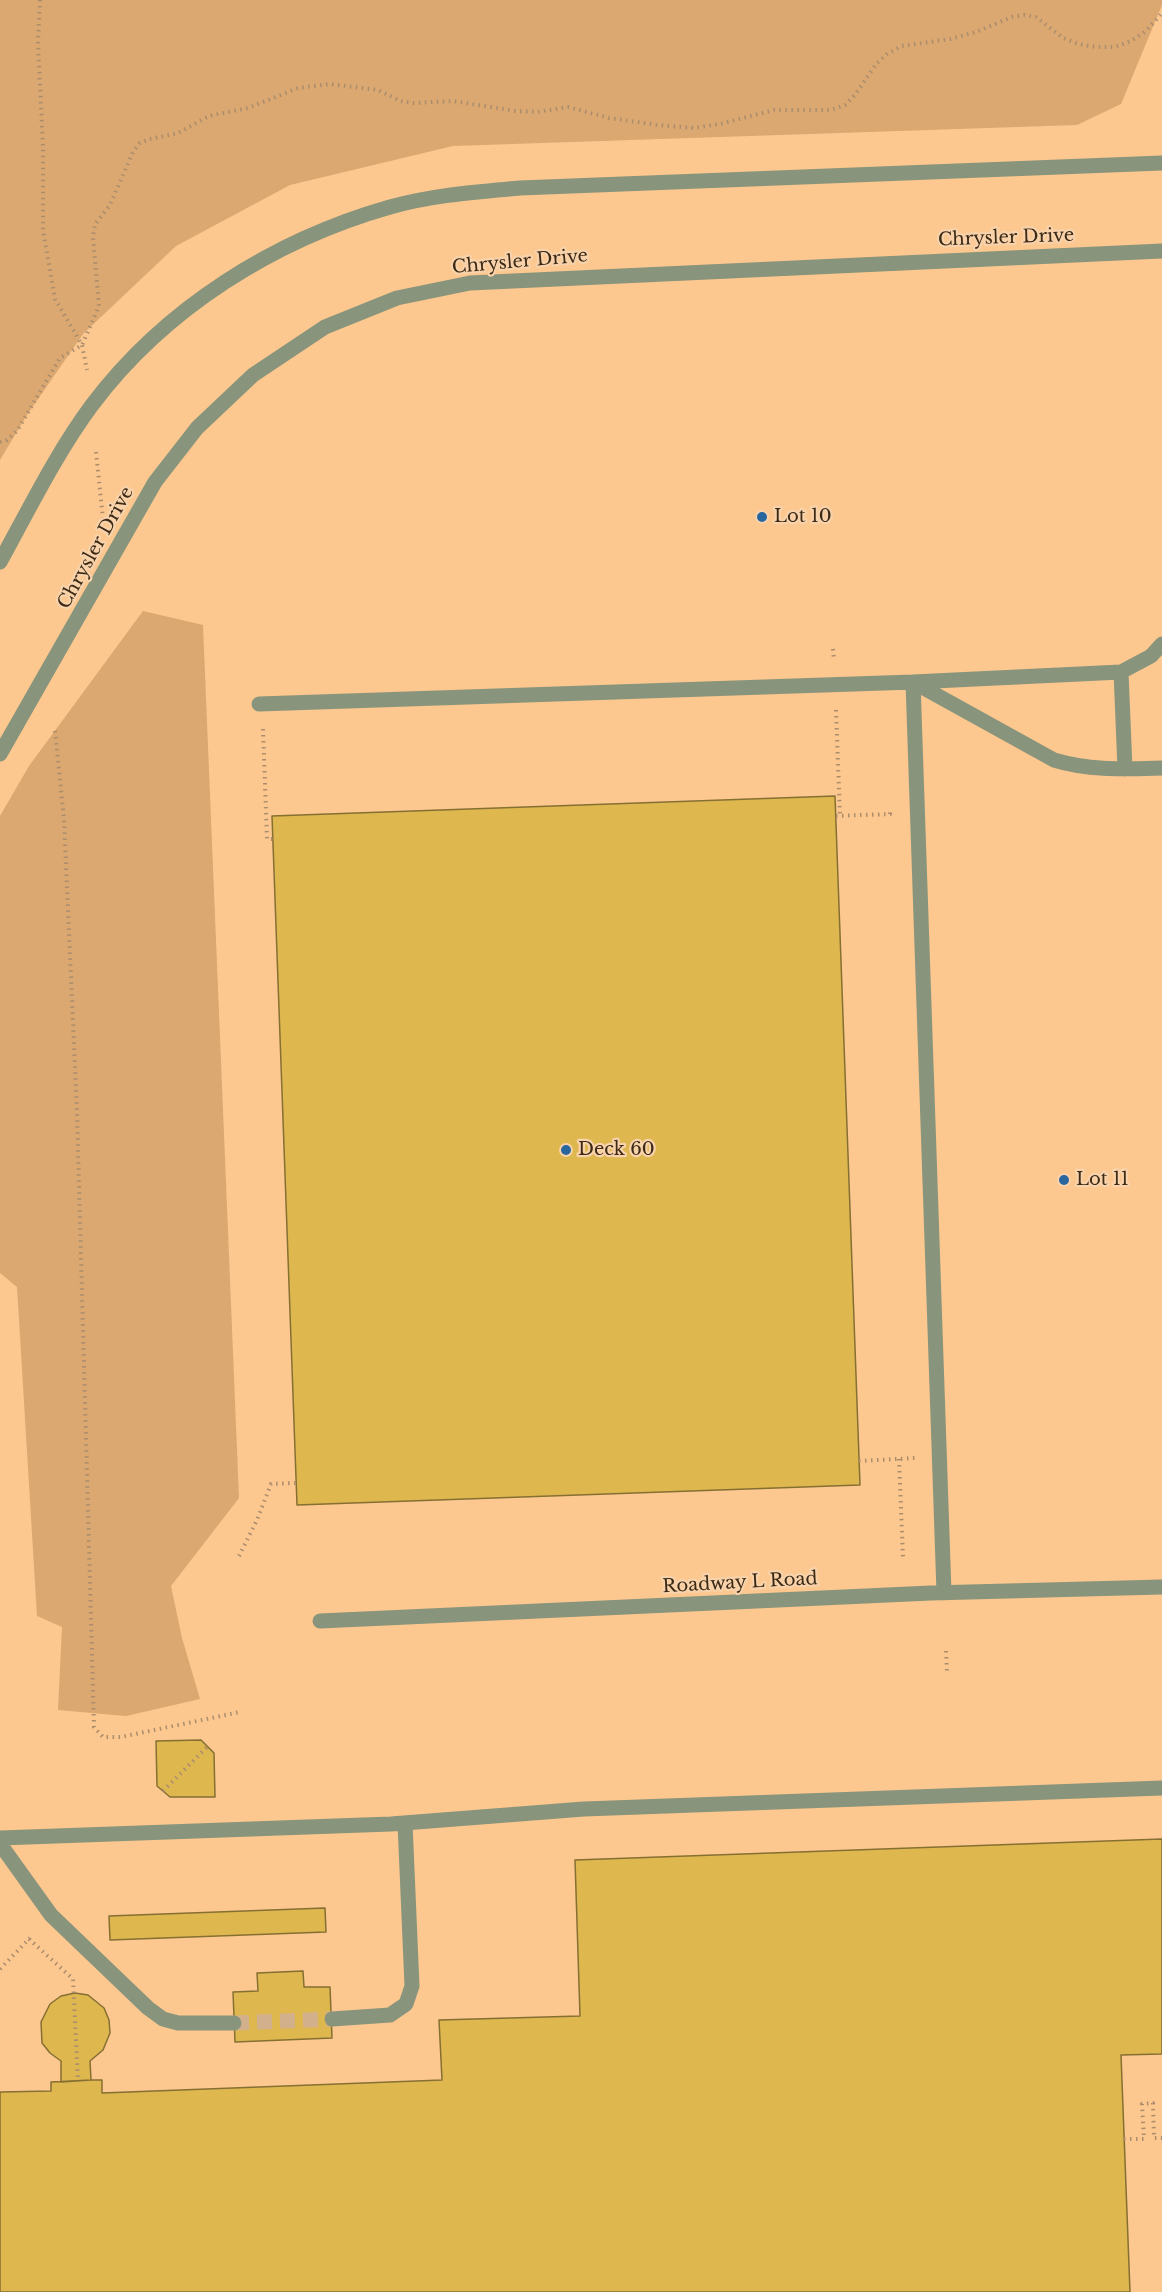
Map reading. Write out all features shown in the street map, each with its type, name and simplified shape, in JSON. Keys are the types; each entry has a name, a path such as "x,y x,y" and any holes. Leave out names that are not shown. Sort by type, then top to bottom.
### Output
{"street":[{"path":"0,562 43,484 92,405 140,350 192,305 243,270 317,231 391,206 455,194 498,190 1162,163"},
{"name":"Chrysler Drive","path":"0,754 155,482 197,428 253,375 325,327 398,298 470,283 1162,251"},
{"path":"259,704 913,682 1121,672 1151,656 1162,644"},
{"path":"1121,672 1125,769"},
{"path":"913,682 1054,760 1083,768 1162,768"},
{"path":"913,682 944,1593"},
{"name":"Roadway L Road","path":"320,1621 944,1593 1162,1587"},
{"path":"0,1838 405,1823 584,1809 1162,1788"},
{"path":"332,2019 390,2015 406,2004 412,1986 405,1823"},
{"path":"0,1844 51,1915 148,2008 163,2019 178,2023 234,2023"}],"path":[{"path":"40,0 38,43 43,147 43,230 55,299 82,345 87,374"},
{"path":"0,442 8,440 16,431 60,358 82,345 99,306 93,237 95,224 113,199 133,152 140,143 178,133 209,116 248,108 314,84 378,90 400,101 413,103 453,101 537,112 568,107 609,118 694,128 730,122 774,110 831,110 845,105 855,95 876,64 887,54 902,46 950,39 976,32 1012,17 1024,15 1036,17 1063,38 1078,44 1115,47 1131,41 1146,31 1162,13"},
{"path":"96,452 104,528"},
{"path":"834,649 834,663"},
{"path":"836,706 838,816 890,814 890,805"},
{"path":"263,725 267,839 273,839"},
{"path":"55,731 64,819 76,1100 94,1727 103,1737 121,1737 240,1712"},
{"path":"859,1461 917,1458"},
{"path":"899,1459 903,1558"},
{"path":"239,1556 257,1520 271,1484 296,1483"},
{"path":"946,1651 946,1671"},
{"path":"163,1791 207,1747"},
{"path":"0,1969 34,1932"},
{"path":"29,1939 73,1979 78,2081"},
{"path":"1124,2139 1143,2139 1142,2104 1153,2103 1154,2138 1162,2138"}],"shaded area":[{"path":"0,0 1162,0 1162,2292 0,2292"},
{"path":"0,0 1162,0 1162,5 1121,104 1077,125 453,146 290,185 176,246 83,334 27,415 0,460"},
{"path":"143,611 203,625 239,1498 171,1586 182,1638 200,1699 126,1716 58,1710 62,1627 37,1616 17,1287 0,1273 0,816 29,766"}],"building":[{"name":"Deck 60","path":"835,796 860,1485 297,1505 272,816"},
{"path":"201,1740 214,1753 215,1797 170,1797 157,1786 156,1741"},
{"path":"1162,1839 1162,2054 1121,2055 1130,2292 0,2292 0,2092 51,2091 51,2082 91,2080 102,2080 102,2093 442,2080 439,2020 580,2016 575,1860"},
{"path":"325,1908 326,1932 110,1940 109,1916"},
{"path":"303,1971 304,1987 330,1987 332,2038 235,2042 233,1992 258,1991 257,1973"},
{"path":"75,1993 88,1995 104,2008 109,2020 110,2033 103,2050 90,2061 91,2080 61,2082 61,2061 42,2043 41,2022 50,2004 61,1996"}],"tunnel":[{"path":"234,2023 332,2019"}],"place":[{"name":"Lot 10","path":"762,517"},
{"name":"Deck 60","path":"566,1150"},
{"name":"Lot 11","path":"1064,1180"}]}
